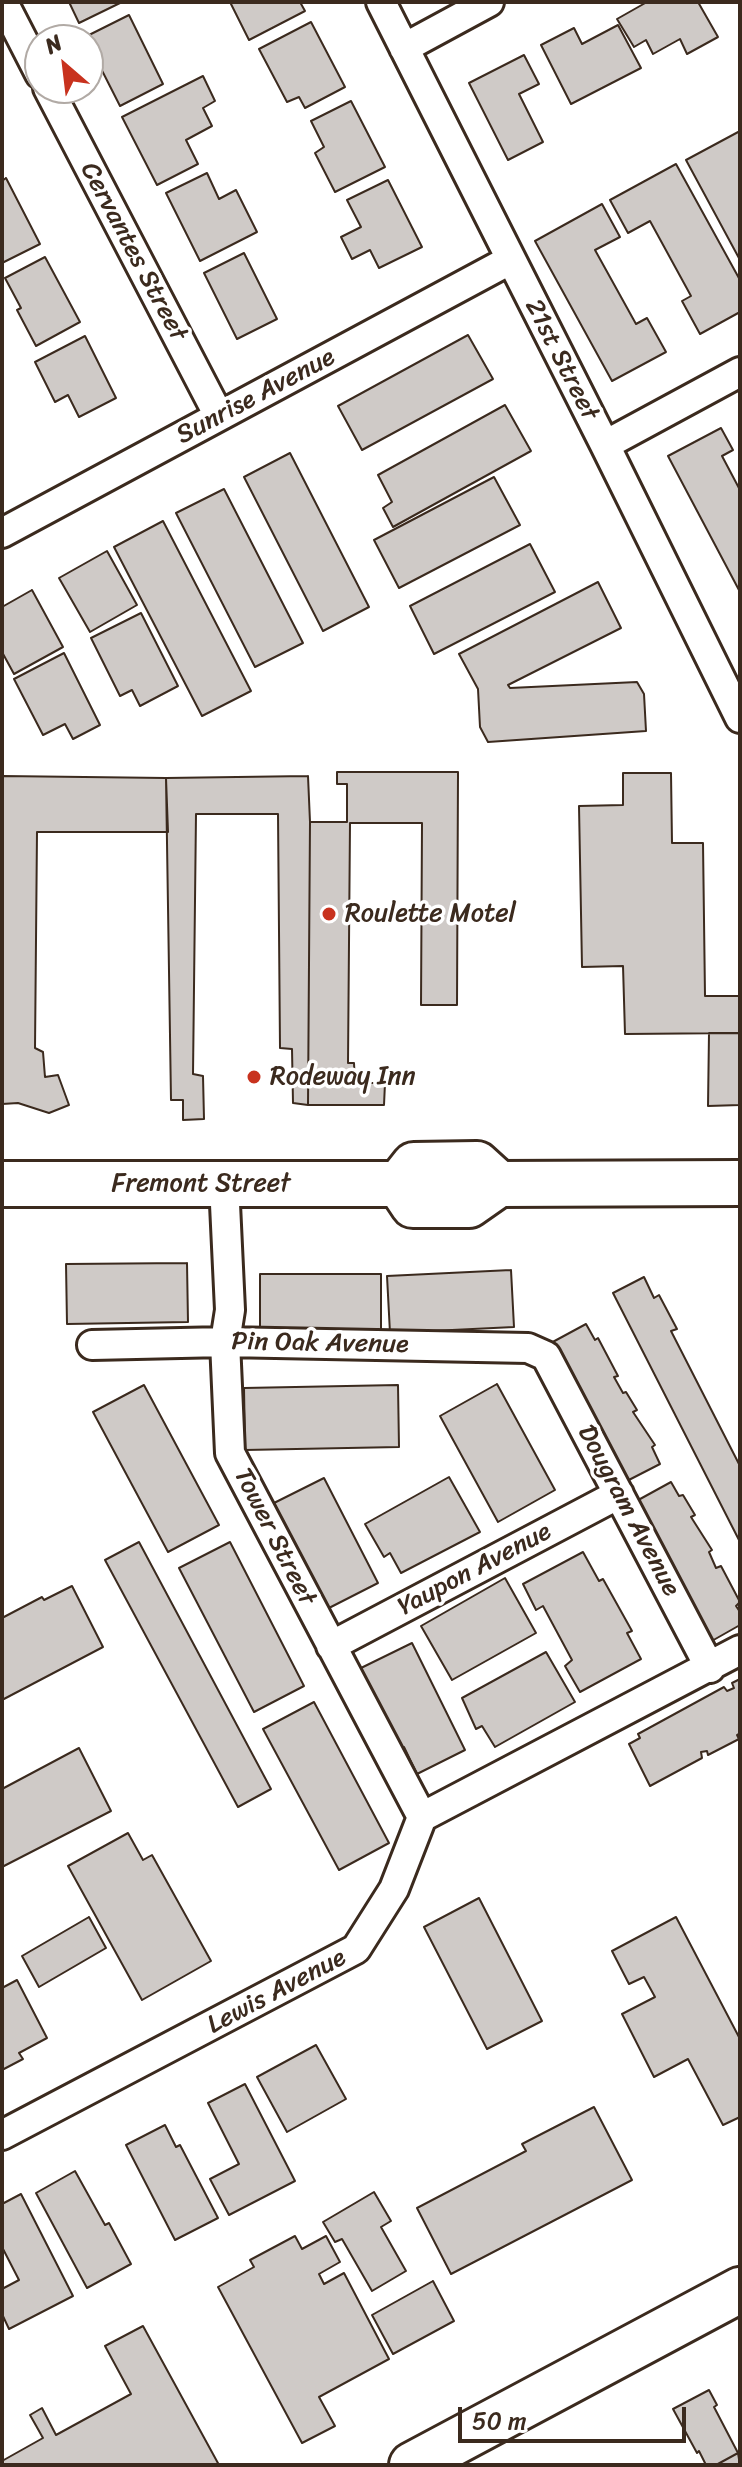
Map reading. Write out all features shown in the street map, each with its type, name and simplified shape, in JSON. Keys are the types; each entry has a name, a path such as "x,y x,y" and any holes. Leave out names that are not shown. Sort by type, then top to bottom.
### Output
{"main road":[{"name":"Fremont Street","path":"2,1184 399,1184 413,1205 469,1205 499,1184 740,1183"},
{"path":"412,2465 740,2290"}],"street":[{"path":"3,2 24,43"},
{"name":"21st Street","path":"381,2 740,718"},
{"path":"404,48 489,2"},
{"name":"Cervantes Street","path":"56,104 219,416"},
{"name":"Sunrise Avenue","path":"2,533 510,260"},
{"path":"605,445 740,372"},
{"name":"Tower Street","path":"224,1183 230,1310 225,1342 230,1453 422,1817"},
{"name":"Pin Oak Avenue","path":"92,1345 225,1342 528,1348 546,1356"},
{"name":"Dougram Avenue","path":"546,1356 710,1668"},
{"name":"Yaupon Avenue","path":"331,1646 619,1494"},
{"path":"422,1817 740,1650"},
{"name":"Lewis Avenue","path":"2,2135 356,1949 394,1889 422,1817"}],"building":[{"path":"69,2 120,2 120,3 79,23"},
{"path":"230,2 300,2 305,11 249,40"},
{"path":"647,2 698,2 718,37 687,54 680,39 653,54 646,40 634,47 617,19"},
{"path":"129,15 163,84 120,106 104,74 104,28"},
{"path":"311,22 345,87 305,108 299,97 287,102 259,49"},
{"path":"618,25 641,68 571,104 541,45 574,28 582,44"},
{"path":"524,55 539,84 519,94 543,142 508,160 469,83"},
{"path":"203,76 215,101 203,108 212,126 186,140 198,164 157,185 122,117"},
{"path":"351,101 385,167 335,192 315,153 324,147 311,121"},
{"path":"740,131 740,260 686,160"},
{"path":"676,164 740,280 740,312 700,334 682,301 691,296 650,221 628,233 610,200"},
{"path":"207,173 219,199 236,190 257,232 200,261 166,193"},
{"path":"6,178 40,244 2,263 2,181"},
{"path":"388,180 422,247 379,268 370,250 352,259 341,237 361,227 347,200"},
{"path":"602,204 620,237 595,250 636,324 647,318 666,352 612,381 535,241"},
{"path":"244,253 277,319 237,339 204,273"},
{"path":"45,257 80,322 36,346 5,278"},
{"path":"468,335 493,379 362,450 338,406"},
{"path":"85,336 116,398 79,417 68,395 55,402 35,362"},
{"path":"505,405 531,451 393,527 383,508 392,502 378,475"},
{"path":"721,428 733,450 722,456 740,490 740,592 668,456"},
{"path":"290,453 369,607 323,631 244,477"},
{"path":"494,477 520,525 399,588 374,540"},
{"path":"224,489 303,643 255,667 176,513"},
{"path":"163,521 251,691 202,716 114,547"},
{"path":"530,544 555,592 434,654 410,606"},
{"path":"107,551 137,605 90,632 59,578"},
{"path":"598,582 621,628 508,685 510,688 637,682 644,694 646,731 488,742 480,727 478,689 459,654"},
{"path":"32,590 63,647 14,674 2,652 2,607"},
{"path":"141,613 178,686 140,706 132,690 120,696 91,638"},
{"path":"64,653 100,725 73,739 65,724 43,735 14,679"},
{"name":"Roulette Motel","path":"337,772 458,772 457,1005 421,1005 422,823 350,823 348,1063 354,1063 355,1083 385,1083 384,1105 308,1105 310,822 347,822 347,784 337,784"},
{"path":"623,773 671,773 672,843 703,843 705,996 740,996 740,1033 625,1034 623,966 582,967 579,806 623,805"},
{"path":"2,776 166,778 168,832 37,832 35,1048 43,1052 45,1077 58,1075 69,1105 49,1113 18,1103 2,1104"},
{"path":"308,776 308,1105 293,1103 292,1049 280,1048 278,814 196,814 193,1074 203,1076 204,1119 183,1120 183,1100 171,1100 166,778"},
{"path":"709,1033 740,1033 740,1105 708,1106"},
{"path":"187,1263 188,1322 67,1324 66,1264"},
{"path":"511,1270 514,1327 390,1333 387,1276"},
{"path":"260,1274 381,1274 381,1330 260,1329"},
{"path":"644,1277 654,1298 659,1295 677,1329 671,1331 740,1466 740,1542 613,1293"},
{"path":"586,1324 595,1340 598,1338 618,1376 614,1377 623,1393 626,1392 637,1410 633,1412 655,1445 652,1447 660,1464 621,1484 549,1344"},
{"path":"497,1384 555,1490 498,1522 440,1416"},
{"path":"144,1385 219,1525 168,1552 93,1412"},
{"path":"398,1385 399,1447 245,1450 244,1388"},
{"path":"449,1477 480,1532 401,1573 390,1553 384,1557 365,1524"},
{"path":"324,1478 378,1583 327,1609 274,1503"},
{"path":"671,1482 695,1515 691,1517 712,1550 709,1552 716,1568 721,1566 740,1602 736,1606 740,1612 740,1625 710,1642 631,1504"},
{"path":"139,1542 271,1789 238,1807 105,1560"},
{"path":"230,1542 304,1686 254,1712 179,1568"},
{"path":"583,1552 599,1581 603,1579 632,1631 627,1633 641,1659 580,1692 565,1666 572,1660 543,1606 536,1610 523,1584"},
{"path":"505,1578 536,1633 452,1680 421,1626"},
{"path":"72,1586 103,1647 2,1700 2,1618 42,1597 44,1600"},
{"path":"412,1643 465,1750 417,1774 404,1747 399,1750 361,1668"},
{"path":"546,1652 575,1702 495,1747 482,1726 476,1729 462,1698"},
{"path":"740,1679 739,1739 708,1755 707,1751 701,1752 702,1758 650,1786 629,1744 640,1738 638,1734 724,1687 727,1691 734,1688 732,1683"},
{"path":"314,1702 389,1843 339,1870 263,1729"},
{"path":"79,1748 111,1811 2,1867 2,1789"},
{"path":"128,1833 143,1860 152,1855 211,1961 142,2000 68,1866"},
{"path":"479,1898 542,2021 487,2049 424,1927"},
{"path":"89,1917 106,1948 39,1987 22,1956"},
{"path":"676,1917 740,2039 740,2117 723,2125 688,2059 654,2077 622,2014 655,1997 644,1977 629,1984 612,1951"},
{"path":"17,1980 47,2038 19,2053 23,2059 2,2070 2,1988"},
{"path":"316,2045 346,2099 287,2132 257,2077"},
{"path":"245,2084 295,2181 229,2215 210,2179 239,2164 208,2103"},
{"path":"594,2107 632,2180 451,2274 417,2208 526,2151 522,2144"},
{"path":"165,2125 176,2147 180,2145 218,2218 175,2240 126,2145"},
{"path":"75,2171 131,2264 87,2288 36,2193"},
{"path":"374,2192 391,2221 381,2227 406,2271 372,2291 342,2239 335,2242 323,2222"},
{"path":"21,2194 73,2296 9,2329 2,2314 2,2289 19,2280 2,2247 2,2204"},
{"path":"295,2236 302,2249 326,2236 340,2262 319,2274 324,2284 344,2273 389,2359 319,2397 335,2426 302,2443 218,2287 254,2267 250,2260"},
{"path":"433,2281 454,2321 393,2354 372,2315"},
{"path":"143,2326 219,2465 2,2465 2,2461 43,2438 30,2415 42,2408 56,2435 131,2394 105,2346"},
{"path":"709,2390 717,2405 714,2407 738,2453 716,2465 706,2465 673,2409"},
{"path":"738,2453 740,2465 716,2465"}],"place":[{"name":"Roulette Motel","path":"329,914"},
{"name":"Rodeway Inn","path":"254,1077"}]}
